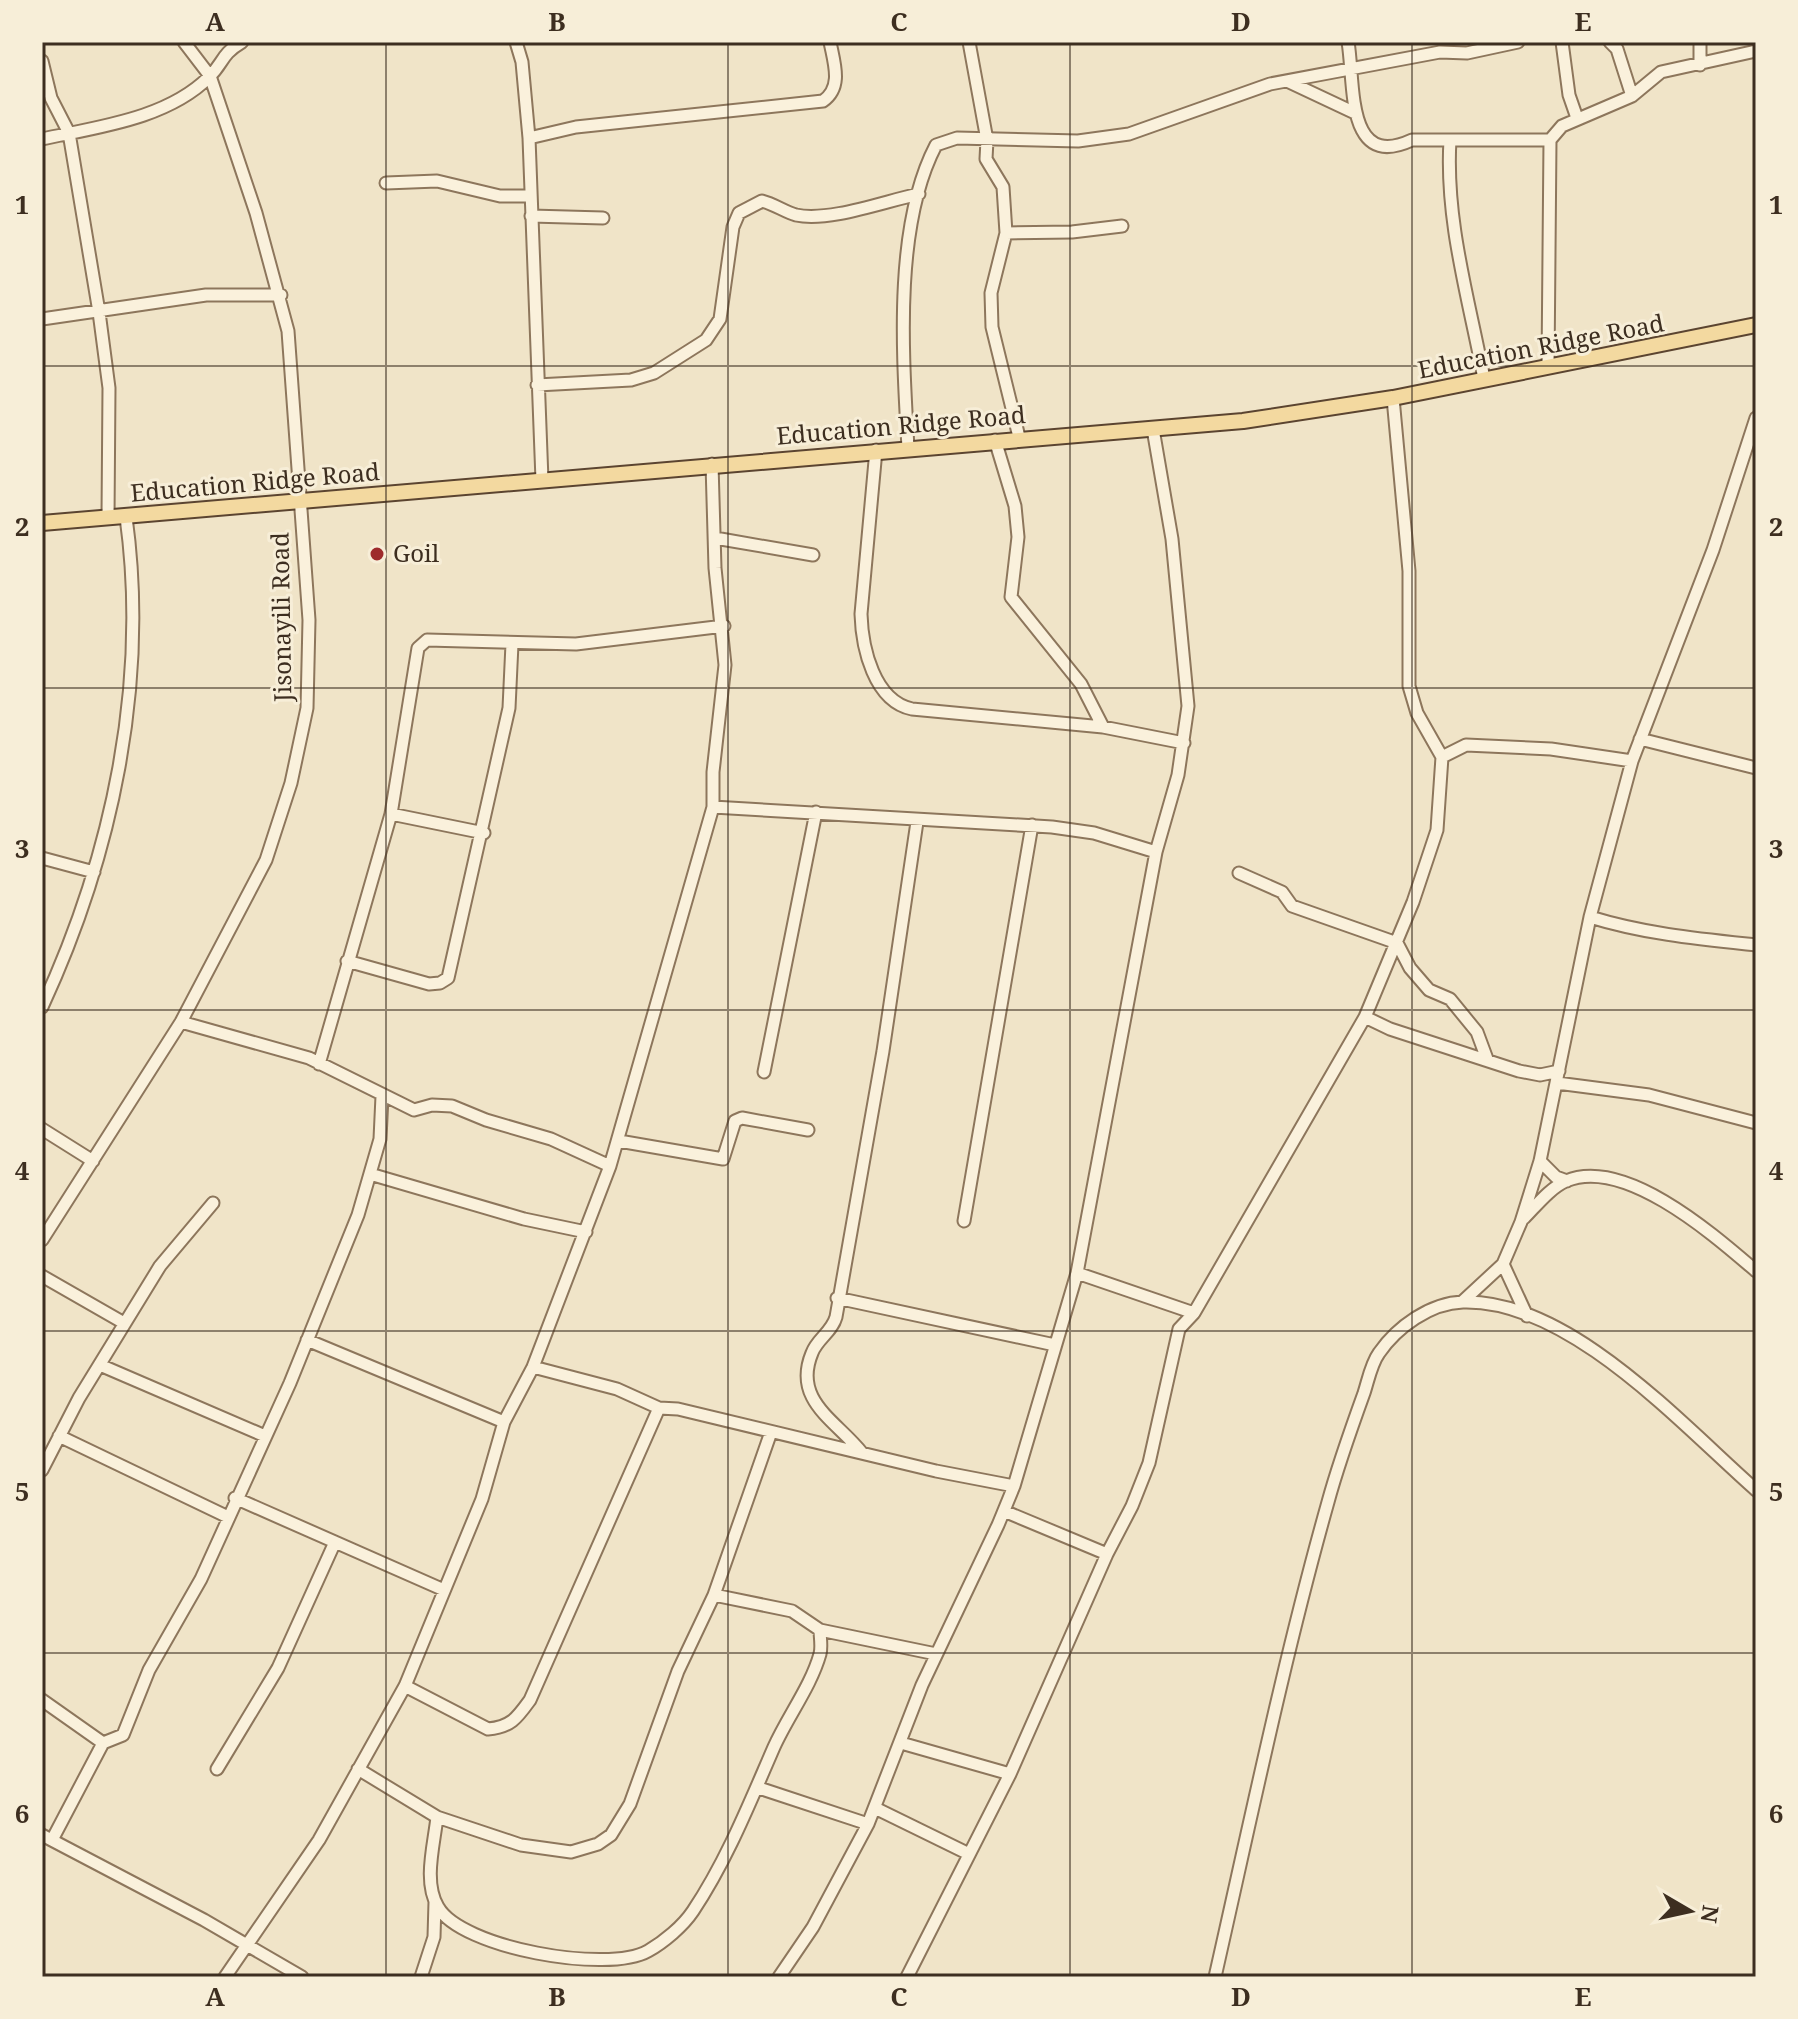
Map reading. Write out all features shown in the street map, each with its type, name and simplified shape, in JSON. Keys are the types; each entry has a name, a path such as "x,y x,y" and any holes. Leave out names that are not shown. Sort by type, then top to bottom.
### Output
{"main road":[{"name":"Education Ridge Road","path":"42,523 300,503 1019,437 1243,421 1393,398 1756,325"}],"street":[{"name":"Jisonayili Road","path":"42,1240 181,1022 266,860 291,783 307,708 309,620 288,331 281,295 210,76 184,42"},
{"path":"42,139 146,113 175,101 210,76 223,53 242,42"},
{"path":"516,42 522,62 529,138 542,480"},
{"path":"529,138 576,127 823,101 830,96 836,83 830,42"},
{"path":"969,42 987,140 986,159 1003,187 1006,233 991,293 992,327 1019,437"},
{"path":"1348,42 1355,113 1360,128 1373,144 1395,148 1412,140 1550,140"},
{"path":"908,448 903,340 909,249 919,194 936,145 957,138 1078,141 1129,134 1214,102 1287,81 1352,70 1439,47 1467,53 1518,42"},
{"path":"1562,42 1569,95 1577,118"},
{"path":"1610,42 1617,49 1632,96"},
{"path":"1700,42 1700,65"},
{"path":"1548,367 1550,140 1562,126 1632,96 1661,72 1756,51"},
{"path":"42,61 51,98 69,133 99,312 109,388 108,518"},
{"path":"1287,81 1355,113"},
{"path":"1450,140 1448,173 1456,247 1484,379"},
{"path":"386,183 437,181 461,184 500,196 531,196"},
{"path":"537,385 631,380 654,373 706,340 720,319 733,227 739,213 762,201 782,206 793,214 823,216 919,194"},
{"path":"531,216 603,218"},
{"path":"1006,233 1072,232 1122,226"},
{"path":"42,319 206,295 281,295"},
{"path":"907,1977 1010,1774 1107,1554 1132,1506 1149,1463 1179,1329 1194,1313 1365,1017 1397,943 1437,830 1442,757 1417,713 1409,686 1408,541 1393,398"},
{"path":"1462,1302 1503,1264 1521,1222 1540,1161 1590,917 1632,761 1718,537 1756,418"},
{"path":"779,1977 813,1927 868,1824 936,1654 1004,1511 1077,1273 1156,852 1184,743 1188,706 1172,539 1153,429"},
{"path":"995,440 1015,506 1018,537 1011,597 1081,684 1103,727"},
{"path":"876,450 861,614 862,636 874,672 891,702 912,709 1103,727 1184,743"},
{"path":"225,1977 245,1945 281,1900 405,1686 482,1499 504,1422 533,1367 619,1141 713,807 713,772 725,665 724,626 715,568 712,464"},
{"path":"42,1007 66,954 94,872 125,746 131,615 126,517"},
{"path":"715,538 813,555"},
{"path":"319,1064 333,1025 347,961 391,814 418,648 427,640 576,644 724,626"},
{"path":"347,961 429,984 448,978 484,833 509,708 512,644"},
{"path":"1640,739 1756,768"},
{"path":"1435,743 1551,749 1632,761"},
{"path":"1442,757 1459,746"},
{"path":"713,807 816,812 917,822 1032,825 1094,833 1156,852"},
{"path":"764,1072 816,812"},
{"path":"391,814 484,833"},
{"path":"862,1453 809,1396 812,1352 833,1326 883,1051 917,822"},
{"path":"964,1221 1032,825"},
{"path":"42,858 94,872"},
{"path":"1239,873 1282,892 1292,906 1397,943 1410,968 1429,990 1450,999 1477,1032 1487,1059"},
{"path":"1590,917 1703,942 1756,945"},
{"path":"1365,1017 1390,1029 1519,1071 1649,1095 1756,1123"},
{"path":"181,1022 319,1064 414,1110 432,1105 452,1106 486,1120 551,1139 610,1166"},
{"path":"302,1977 204,1920 47,1838 103,1743 123,1735 149,1670 201,1579 307,1340 358,1215 380,1139 382,1096"},
{"path":"619,1141 723,1159 735,1121 742,1118 808,1130"},
{"path":"42,1129 93,1161"},
{"path":"1540,1161 1556,1177 1567,1181 1620,1179 1713,1234 1756,1271"},
{"path":"370,1174 524,1219 586,1232"},
{"path":"1521,1222 1542,1199 1567,1181"},
{"path":"42,1470 124,1323 160,1266 213,1203"},
{"path":"1503,1264 1527,1316"},
{"path":"1077,1273 1194,1313"},
{"path":"42,1276 124,1323"},
{"path":"837,1298 1055,1345"},
{"path":"1215,1977 1306,1580 1338,1466 1377,1355 1406,1323 1439,1306 1462,1302 1491,1304 1558,1325 1605,1358 1756,1490"},
{"path":"307,1340 504,1422"},
{"path":"100,1365 265,1436"},
{"path":"533,1367 617,1389 659,1408 678,1409 1014,1486"},
{"path":"405,1686 488,1729 504,1728 515,1721 535,1689 659,1408"},
{"path":"358,1769 437,1817 499,1839 559,1851 584,1849 611,1835 630,1804 678,1671 714,1595 771,1432"},
{"path":"59,1436 228,1517"},
{"path":"235,1498 444,1590"},
{"path":"1004,1511 1107,1554"},
{"path":"217,1769 278,1668 335,1542"},
{"path":"714,1595 792,1611 820,1630 936,1654"},
{"path":"435,1902 458,1928 537,1954 589,1961 639,1956 683,1924 694,1911 759,1788 774,1747 820,1652 820,1630"},
{"path":"42,1700 103,1743"},
{"path":"901,1743 1010,1774"},
{"path":"759,1788 868,1824"},
{"path":"875,1808 969,1854"},
{"path":"421,1977 434,1937 435,1902 431,1879 437,1817"}],"place":[{"name":"Goil","path":"377,554"}]}
